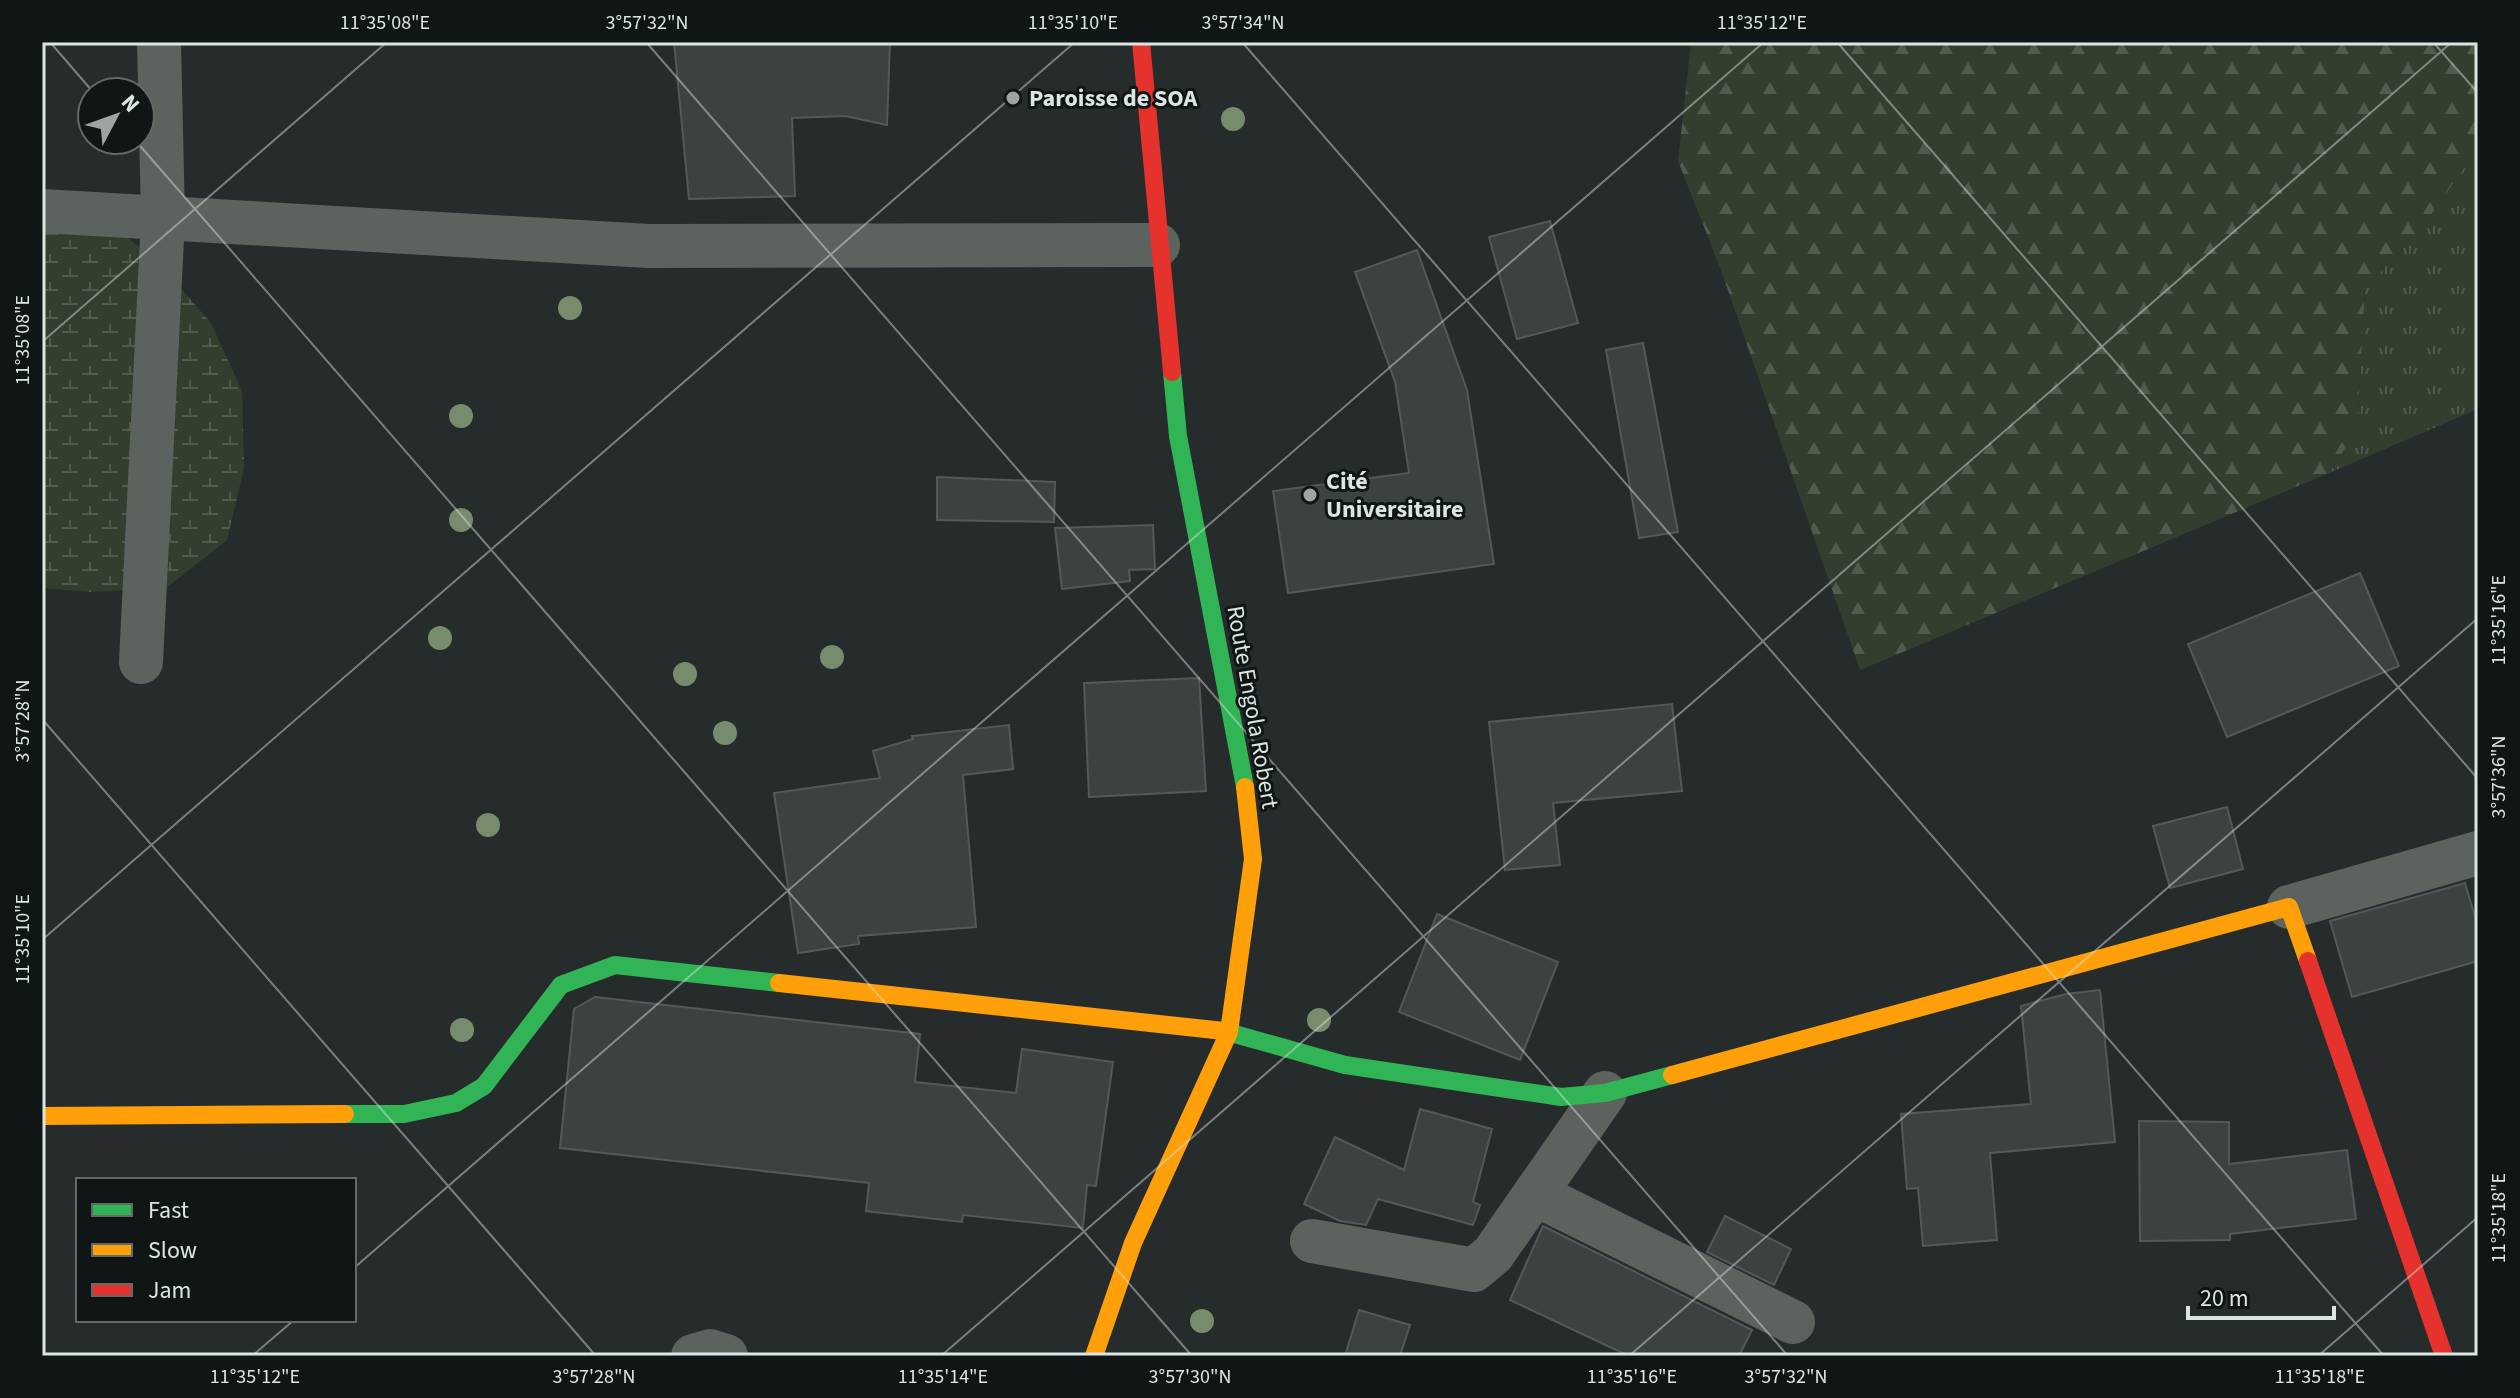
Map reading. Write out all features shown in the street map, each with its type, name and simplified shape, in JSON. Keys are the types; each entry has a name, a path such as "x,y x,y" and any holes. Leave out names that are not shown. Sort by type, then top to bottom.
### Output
{"street":[{"path":"141,662 163,218 159,42"},
{"name":"Route Engola Robert","path":"1094,1356 1133,1243 1229,1032 1253,859 1247,797 1178,436 1141,42"},
{"path":"42,211 649,246 1158,245"},
{"path":"42,1116 404,1114 456,1103 484,1086 561,985 591,971 615,965 1229,1032 1345,1065 1561,1097 1605,1093 2478,853"},
{"path":"2289,907 2444,1356"},
{"path":"1312,1241 1474,1270 1493,1254 1605,1093"},
{"path":"1535,1194 1793,1322"},
{"path":"693,1356 710,1351 726,1356"}],"green space":[{"path":"1691,42 2478,42 2478,148 2419,232 2365,288 2357,430 2329,473 1860,670 1721,270 1678,161"},
{"path":"2478,148 2478,409 2329,473 2357,430 2365,288 2419,232"},
{"path":"42,187 101,217 157,261 211,323 242,391 244,468 227,540 166,588 91,592 42,588"}],"building":[{"path":"674,42 890,42 887,125 845,116 792,118 795,196 689,199"},
{"path":"1550,221 1578,323 1517,339 1489,237"},
{"name":"Cité Universitaire","path":"1417,250 1467,390 1494,564 1288,593 1273,491 1409,473 1395,382 1355,272"},
{"path":"1643,343 1678,532 1639,538 1606,350"},
{"path":"937,477 1055,482 1054,522 937,520"},
{"path":"1153,525 1155,569 1129,570 1130,581 1062,589 1055,528"},
{"path":"2360,573 2399,666 2227,737 2188,644"},
{"path":"1199,678 1206,791 1089,797 1084,683"},
{"path":"1672,704 1682,791 1553,803 1560,865 1505,870 1489,722"},
{"path":"1009,725 1013,769 963,775 976,927 858,936 859,944 798,953 774,793 880,778 873,751 913,739 912,736"},
{"path":"2227,807 2243,869 2170,888 2153,826"},
{"path":"2465,883 2478,927 2478,961 2352,997 2330,921"},
{"path":"1437,914 1558,962 1520,1060 1399,1012"},
{"path":"2100,990 2115,1142 1990,1153 1997,1240 1923,1246 1918,1188 1907,1189 1901,1114 2031,1104 2021,1006 2066,994"},
{"path":"595,997 920,1034 915,1082 1016,1093 1022,1049 1113,1062 1096,1186 1087,1185 1083,1228 963,1215 962,1222 866,1211 869,1183 560,1148 574,1009"},
{"path":"1420,1109 1492,1129 1473,1202 1480,1205 1473,1225 1378,1199 1366,1225 1340,1221 1304,1204 1335,1137 1404,1170"},
{"path":"2139,1121 2229,1122 2229,1164 2347,1150 2356,1219 2230,1234 2230,1240 2140,1241"},
{"path":"1725,1216 1791,1249 1774,1285 1707,1252"},
{"path":"1543,1226 1752,1330 1739,1356 1629,1356 1510,1300"},
{"path":"1359,1310 1410,1325 1400,1356 1345,1356"}],"traffic: fast":[{"path":"1172,372 1178,436 1245,787"},
{"path":"345,1114 404,1114 456,1103 484,1086 561,985 615,965 779,983"},
{"path":"1224,1031 1345,1065 1561,1097 1605,1093 1672,1075"}],"traffic: slow":[{"path":"1094,1356 1133,1243 1229,1032 1253,859 1245,787"},
{"path":"1672,1075 2289,907 2308,961"},
{"path":"779,983 1224,1031"},
{"path":"42,1116 345,1114"}],"traffic: jam":[{"path":"1141,42 1172,372"},
{"path":"2308,961 2444,1356"}],"place":[{"name":"Paroisse de SOA","path":"1013,98"},
{"name":"Cité Universitaire","path":"1310,495"}]}
